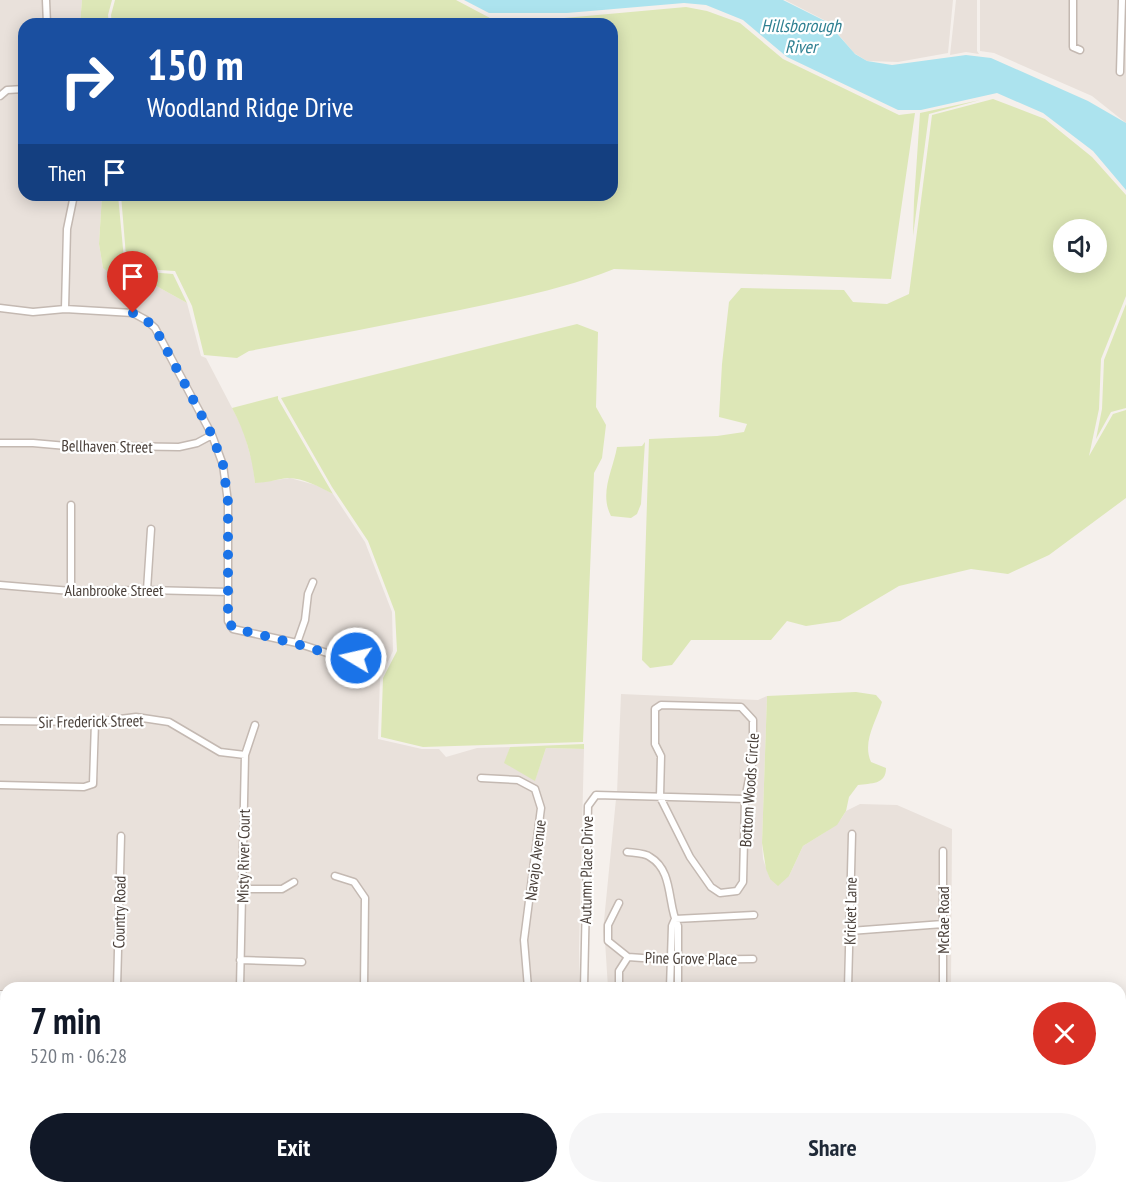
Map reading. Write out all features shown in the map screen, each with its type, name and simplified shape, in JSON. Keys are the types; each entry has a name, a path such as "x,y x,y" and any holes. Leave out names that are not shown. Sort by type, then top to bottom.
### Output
{"street":[{"path":"46,0 47,18"},
{"path":"1073,0 1073,47 1080,50"},
{"path":"1120,72 1122,0"},
{"path":"0,96 7,90 18,89"},
{"path":"65,309 67,229 74,201"},
{"path":"0,308 33,312 65,309 133,313 155,328 212,435 223,465 228,502 228,621 233,628 342,658 356,658"},
{"name":"Bellhaven Street","path":"0,443 33,443 89,448 179,447 197,443 212,435"},
{"path":"71,505 71,591"},
{"path":"147,590 151,529"},
{"path":"297,644 305,620 308,594 313,582"},
{"name":"Alanbrooke Street","path":"0,585 71,591 229,592"},
{"name":"Bottom Woods Circle","path":"661,705 741,707 753,720 753,759 745,799 743,882 737,891 720,893 711,887 690,856 660,797 661,756 655,744 655,709 661,705"},
{"name":"Sir Frederick Street","path":"0,721 95,722 136,717 169,722 220,752 245,755"},
{"path":"0,785 84,787 93,784 95,722"},
{"name":"Misty River Court","path":"240,982 245,755 255,725"},
{"name":"Navajo Avenue","path":"481,778 518,780 535,789 541,808 524,940 528,982"},
{"name":"Autumn Place Drive","path":"584,982 588,806 596,795 745,799"},
{"name":"Kricket Lane","path":"848,982 852,834"},
{"name":"Country Road","path":"117,982 121,836"},
{"name":"McRae Road","path":"943,851 943,982"},
{"path":"627,852 650,856 661,868 668,885 678,926 678,982"},
{"path":"335,876 354,882 364,898 364,982"},
{"path":"242,889 282,889 294,882"},
{"path":"619,903 608,925 608,940 627,957"},
{"path":"675,919 754,915"},
{"path":"670,982 672,926 675,919"},
{"path":"850,930 943,924"},
{"name":"Pine Grove Place","path":"619,982 619,971 627,957 670,960 753,959"},
{"path":"240,960 302,962"}],"shaded area":[{"path":"0,0 42,0 43,18 18,18 18,86 7,87 0,92"},
{"path":"49,0 82,0 80,18 50,18"},
{"path":"785,0 953,0 948,53 898,62 867,61 854,53 828,22"},
{"path":"956,0 977,0 977,51 979,54 966,52 950,55"},
{"path":"980,0 1126,0 1126,123 1092,96 994,53 980,51"},
{"path":"18,92 18,201 70,201 63,229 62,306 33,309 0,305 0,101 8,93"},
{"path":"77,201 102,201 99,244 103,268 131,272 187,303 201,356 206,358 243,429 253,465 255,483 290,478 319,486 333,494 365,542 392,612 393,651 380,678 378,739 422,749 439,749 446,757 477,748 510,747 505,763 535,780 546,748 584,749 580,982 532,982 528,940 545,809 538,788 518,777 478,775 477,781 517,783 532,791 538,809 521,939 525,982 368,982 368,897 357,880 333,872 331,878 352,885 361,899 361,982 244,982 244,963 305,965 305,959 244,957 246,892 282,892 299,883 295,878 281,886 246,886 248,755 260,723 253,722 242,751 221,749 171,719 137,714 95,719 0,717 0,589 68,594 225,595 225,621 232,632 296,646 341,661 360,661 359,655 342,655 302,642 309,621 311,595 317,580 311,578 305,593 302,620 295,640 236,626 232,620 232,502 227,465 217,435 158,327 148,318 133,310 69,306 71,229"},
{"path":"0,311 33,315 65,312 132,316 143,322 152,330 208,434 179,444 89,445 33,440 0,440"},
{"path":"210,440 220,466 224,503 225,589 151,587 154,527 148,526 144,587 75,588 74,501 68,502 67,588 0,582 0,447 33,446 89,452 113,449 179,450 198,446"},
{"path":"621,694 758,700 767,696 762,843 763,859 770,879 789,876 803,846 827,831 841,819 846,811 860,804 897,805 952,829 951,982 947,982 947,848 940,849 940,921 854,927 855,831 848,831 844,982 682,982 682,963 756,962 757,956 682,956 680,922 757,918 757,912 678,916 672,884 665,867 650,853 624,848 623,854 648,859 658,869 665,885 671,917 667,956 629,954 611,939 612,925 624,902 618,899 605,923 604,938 603,931 616,799 658,800 687,858 708,889 721,896 738,894 747,882 748,799 757,759 757,720 744,705 661,702 652,709 651,744 658,756 657,794 617,793"},
{"path":"662,708 739,710 750,722 750,759 742,795 664,794 665,756 658,743 659,710"},
{"path":"136,720 167,725 218,754 241,758 237,982 121,982 125,833 118,833 114,982 0,982 0,789 84,790 95,787 98,775 99,725"},
{"path":"0,724 92,725 90,782 84,784 0,782"},
{"path":"666,800 741,802 740,881 735,888 721,890 714,885 694,855"},
{"path":"940,927 940,982 851,982 854,933"},
{"path":"605,941 623,957 616,971 615,982 608,982"},
{"path":"629,960 667,962 666,982 623,982 623,971"}],"green space":[{"path":"82,0 112,0 108,18 80,18"},
{"path":"115,0 456,0 490,18 111,18"},
{"path":"686,7 707,11 740,23 783,59 899,115 915,113 891,279 614,269 557,288 460,310 249,351 237,358 204,355 192,306 175,271 127,268 121,201 618,201 618,18 564,18"},
{"path":"993,99 1045,119 1092,157 1126,195 1126,296 1101,359 1099,409 1089,456 1113,414 1126,410 1126,498 1049,555 1008,574 971,569 899,586 840,621 806,626 787,621 771,640 691,640 672,665 650,668 642,660 649,439 717,436 744,432 747,424 719,417 729,302 741,288 844,290 853,302 887,304 909,294 932,115"},
{"path":"980,100 929,114 913,236 920,113"},
{"path":"102,201 119,201 125,270 173,274 187,303 131,272 117,278 103,268 99,244"},
{"path":"1126,304 1126,408 1111,412 1096,439 1102,409 1104,360"},
{"path":"577,324 598,332 596,407 606,425 602,458 594,473 583,742 423,747 381,737 383,678 397,651 395,612 368,541 332,487 281,398"},
{"path":"278,396 333,494 311,483 294,478 255,483 247,444 232,408"},
{"path":"645,442 641,504 637,514 631,518 611,516 606,499 617,447 642,446"},
{"path":"856,692 876,695 882,702 868,747 871,762 886,768 885,774 877,782 858,785 849,797 846,811 837,825 803,846 789,876 778,886 770,879 766,869 762,843 767,696"},
{"path":"584,744 584,749 546,748 535,781 504,763 510,747"}],"water":[{"name":"Hillsborough River","path":"464,0 783,0 827,22 855,54 867,61 892,65 966,55 991,58 1088,101 1126,123 1126,190 1093,151 1043,113 997,93 921,110 898,110 787,57 743,20 706,5 684,3 567,13 489,13"}],"route":[{"path":"133,313 155,328 212,435 223,465 228,502 228,621 233,628 342,658 356,658"}]}
